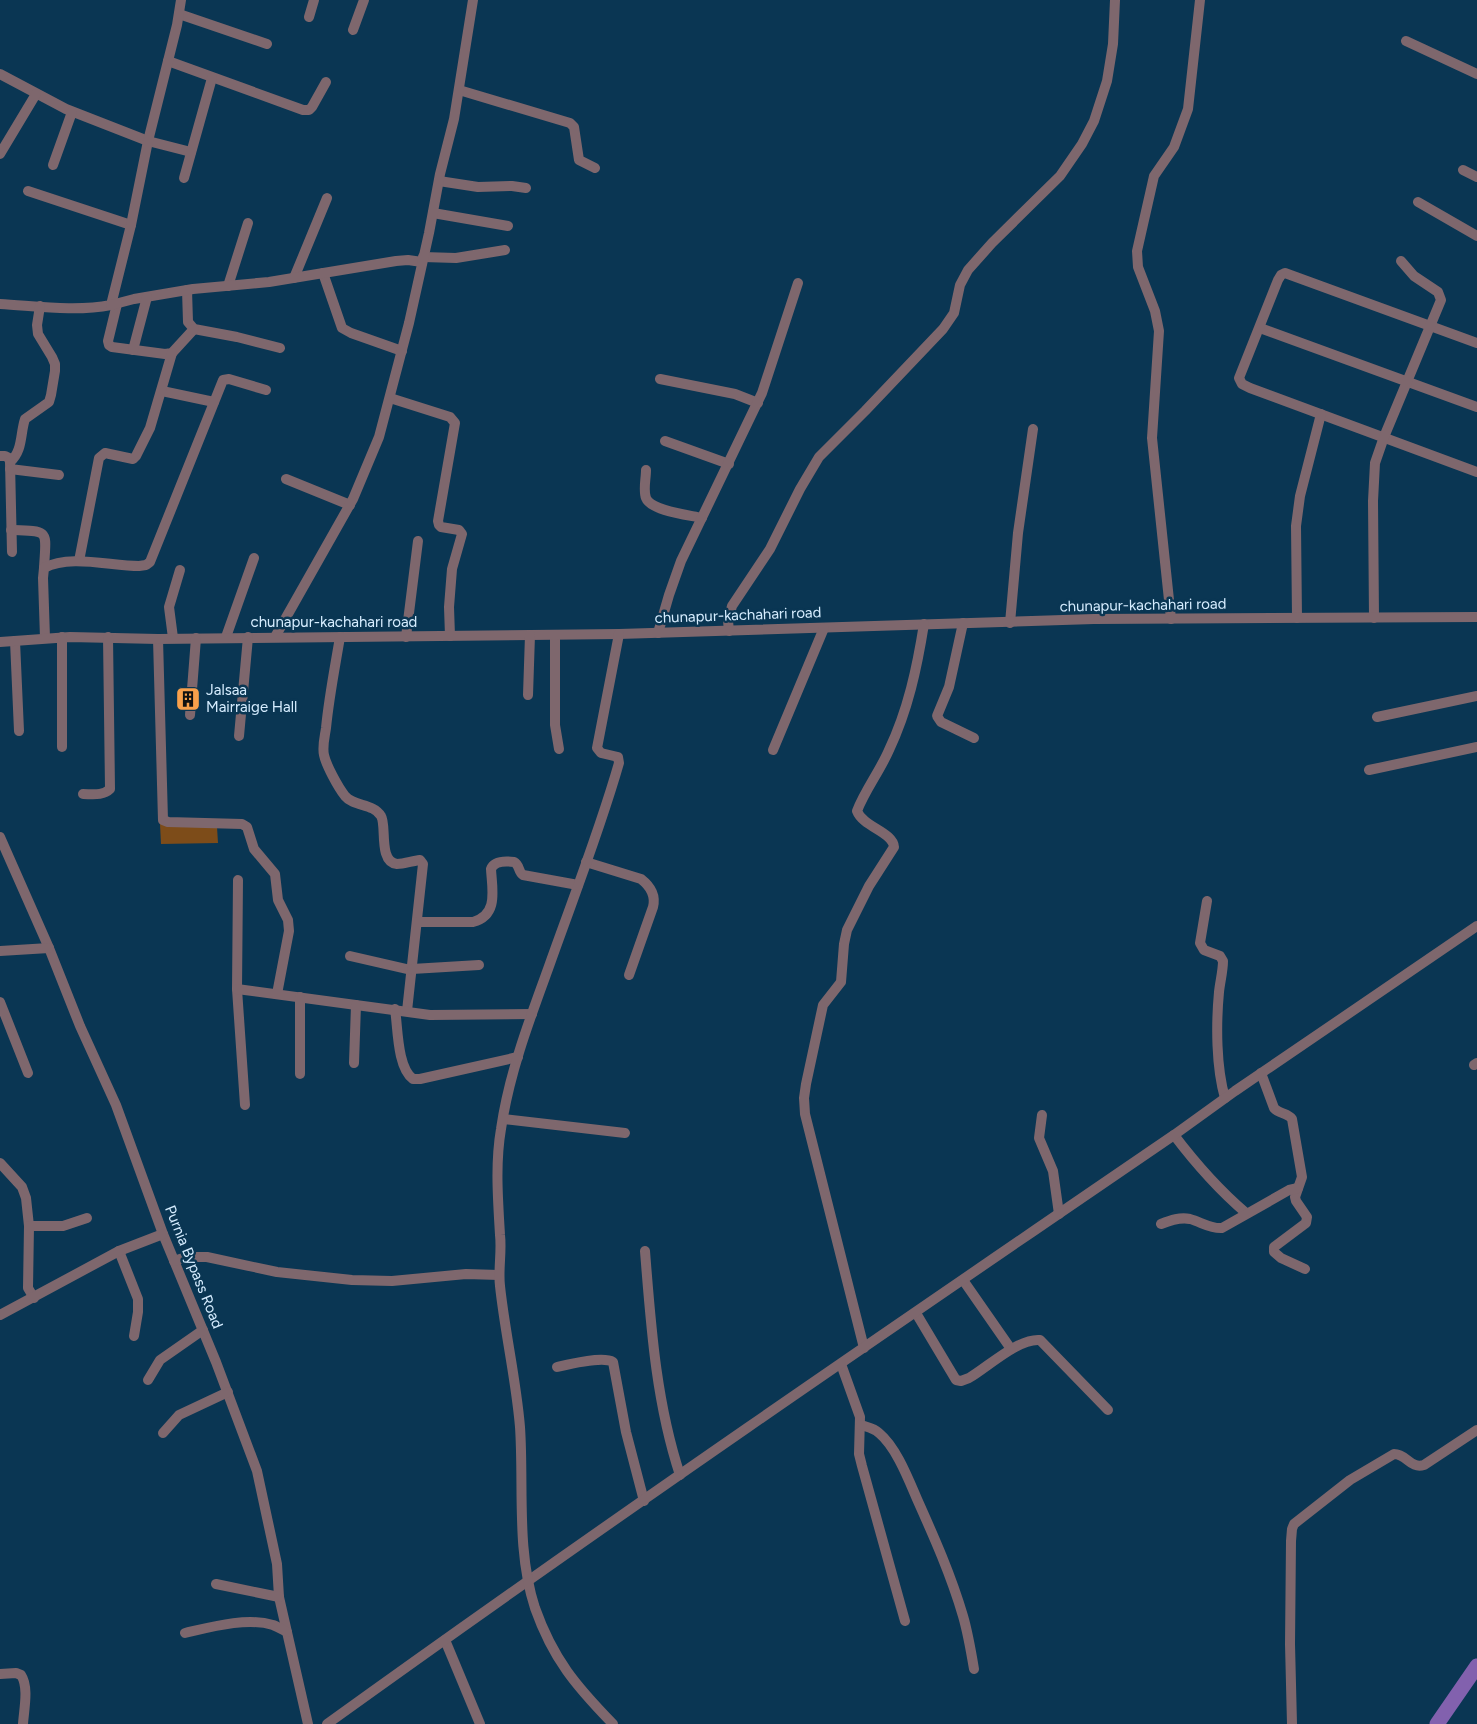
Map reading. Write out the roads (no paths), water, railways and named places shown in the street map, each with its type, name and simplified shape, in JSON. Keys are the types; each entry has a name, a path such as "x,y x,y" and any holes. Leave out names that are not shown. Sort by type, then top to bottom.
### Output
{"street":[{"path":"172,352 160,354 112,347 108,341 148,141 182,0"},
{"path":"309,17 314,0"},
{"path":"353,30 364,0"},
{"path":"275,637 350,505 379,438 402,351 454,119 473,0"},
{"path":"729,631 728,621 732,606 770,548 819,456 944,329 954,313 960,285 968,270 992,243 1060,176 1082,144 1094,121 1107,81 1113,44 1115,0"},
{"path":"1171,619 1152,438 1159,331 1155,311 1138,267 1137,251 1154,176 1174,147 1188,109 1200,0"},
{"path":"179,14 267,44"},
{"path":"1406,40 1477,74"},
{"path":"168,62 256,92 296,108 308,110 312,107 326,82"},
{"path":"0,74 72,112 148,141 191,152"},
{"path":"184,178 212,78"},
{"path":"459,90 570,123 574,126 579,160 581,163 595,168"},
{"path":"0,154 36,94"},
{"path":"53,165 72,112"},
{"path":"1463,170 1477,178"},
{"path":"439,181 478,187 512,186 526,188"},
{"path":"28,191 131,225"},
{"path":"294,278 326,198"},
{"path":"1418,202 1477,236"},
{"path":"433,213 508,226"},
{"path":"228,286 248,223"},
{"path":"0,304 98,308 187,290 294,278 396,261 456,258 505,250"},
{"path":"1374,618 1374,470 1384,437 1406,381 1441,300 1440,295 1434,289 1414,276 1401,262"},
{"path":"323,273 342,328 402,351"},
{"path":"1477,344 1285,273 1279,277 1240,376 1242,384 1477,472"},
{"path":"658,633 677,572 758,403 769,376 798,283"},
{"path":"187,290 188,322 194,329 280,348"},
{"path":"133,350 147,297"},
{"path":"10,466 18,452 25,419 44,406 51,395 54,364 38,334 37,326 40,306"},
{"path":"1260,328 1477,407"},
{"path":"79,561 99,458 105,454 128,459 133,459 136,456 150,428 172,352 194,329"},
{"path":"44,568 52,564 79,561 131,566 146,565 150,562 223,380 226,379 266,390"},
{"path":"660,379 735,394 758,403"},
{"path":"162,391 214,402"},
{"path":"390,398 450,417 455,423 438,521 441,527 459,530 462,534 452,569 449,606 450,636"},
{"path":"1297,618 1296,526 1300,496 1321,414"},
{"path":"1010,622 1018,533 1032,429"},
{"path":"665,441 729,464"},
{"path":"0,456 9,458 12,552"},
{"path":"10,466 58,475"},
{"path":"646,470 645,493 646,500 650,504 702,518"},
{"path":"286,479 350,505"},
{"path":"12,530 35,530 42,532 46,540 42,578 45,638"},
{"path":"406,637 418,542"},
{"path":"226,637 254,558"},
{"path":"172,638 169,607 180,570"},
{"name":"chunapur-kachahari road","path":"0,642 45,638 108,637 158,639 619,634 1094,619 1477,617"},
{"path":"963,623 949,687 937,716 941,722 974,738"},
{"path":"864,1348 805,1114 804,1098 823,1005 841,982 847,930 869,886 894,847 889,838 861,819 857,811 888,752 905,711 924,624"},
{"path":"773,750 824,628"},
{"path":"613,1724 579,1688 554,1652 537,1614 529,1582 522,1513 517,1398 499,1275 501,1240 498,1207 498,1161 503,1119 518,1058 619,763 618,757 601,753 597,748 619,634"},
{"path":"528,695 530,635"},
{"path":"556,635 555,725 559,749"},
{"path":"83,794 98,794 110,789 108,637"},
{"path":"239,736 248,637"},
{"path":"340,637 327,716 324,756 348,800 371,808 380,814 383,819 386,853 393,862 397,864 417,860 422,862 423,868 407,1011"},
{"path":"62,638 62,747"},
{"path":"190,715 196,638"},
{"path":"158,639 163,820 168,822 242,824 247,827 254,849 275,874 278,900 288,920 288,931 277,994"},
{"path":"15,641 19,731"},
{"path":"1377,718 1477,696"},
{"path":"1369,770 1477,747"},
{"name":"Purnia Bypass Road","path":"0,837 49,948 80,1026 116,1105 163,1234 228,1392 257,1471 277,1564 279,1597 308,1724"},
{"path":"417,922 478,921 484,916 493,902 491,869 496,864 514,862 519,872 523,875 578,885"},
{"path":"586,862 641,880 647,884 652,894 653,907 629,975"},
{"path":"238,880 237,989 245,1105"},
{"path":"1207,901 1200,944 1204,950 1220,956 1223,961 1218,1001 1218,1052 1220,1077 1226,1098"},
{"path":"327,1724 680,1475 1477,926"},
{"path":"0,951 49,948"},
{"path":"350,956 412,969 479,965"},
{"path":"237,989 437,1015 532,1014"},
{"path":"300,997 300,1074"},
{"path":"0,1002 28,1073"},
{"path":"354,1062 356,1004"},
{"path":"395,1009 403,1063 406,1072 413,1079 518,1058"},
{"path":"1261,1073 1274,1108 1277,1112 1290,1116 1292,1119 1302,1177 1295,1194 1296,1201 1306,1214 1306,1223 1273,1249 1275,1254 1305,1269"},
{"path":"1042,1115 1039,1138 1053,1171 1059,1214"},
{"path":"503,1119 624,1133"},
{"path":"1174,1135 1199,1167 1246,1214"},
{"path":"0,1163 22,1187 26,1198 29,1226 28,1288 34,1298"},
{"path":"1161,1224 1174,1219 1187,1219 1220,1229 1289,1190 1298,1188"},
{"path":"29,1226 63,1226 87,1218"},
{"path":"0,1315 119,1251 163,1234"},
{"path":"119,1251 138,1299 134,1336"},
{"path":"645,1251 659,1388 668,1434 680,1475"},
{"path":"174,1260 186,1257 207,1257 277,1272 352,1280 392,1281 466,1274 499,1275"},
{"path":"963,1280 1011,1349"},
{"path":"916,1312 953,1378 958,1381 966,1380 981,1371 1011,1349 1034,1340 1040,1340 1108,1410"},
{"path":"148,1380 160,1360 203,1330"},
{"path":"557,1367 594,1361 608,1360 613,1362 626,1432 644,1501"},
{"path":"841,1364 860,1417 859,1445 862,1466 905,1621"},
{"path":"162,1433 179,1414 228,1392"},
{"path":"861,1425 878,1432 884,1439 910,1483 953,1586 968,1633 974,1668"},
{"path":"1292,1724 1290,1644 1291,1541 1294,1524 1350,1480 1394,1454 1404,1456 1413,1465 1418,1467 1477,1430"},
{"path":"216,1584 279,1597"},
{"path":"185,1633 219,1625 255,1623 273,1625 287,1632"},
{"path":"445,1640 480,1724"},
{"path":"0,1674 16,1673 24,1679 23,1724"}],"waterway":[{"path":"1437,1724 1477,1666"}],"place":[{"name":"Jalsaa Mairraige Hall","path":"188,699"}]}
